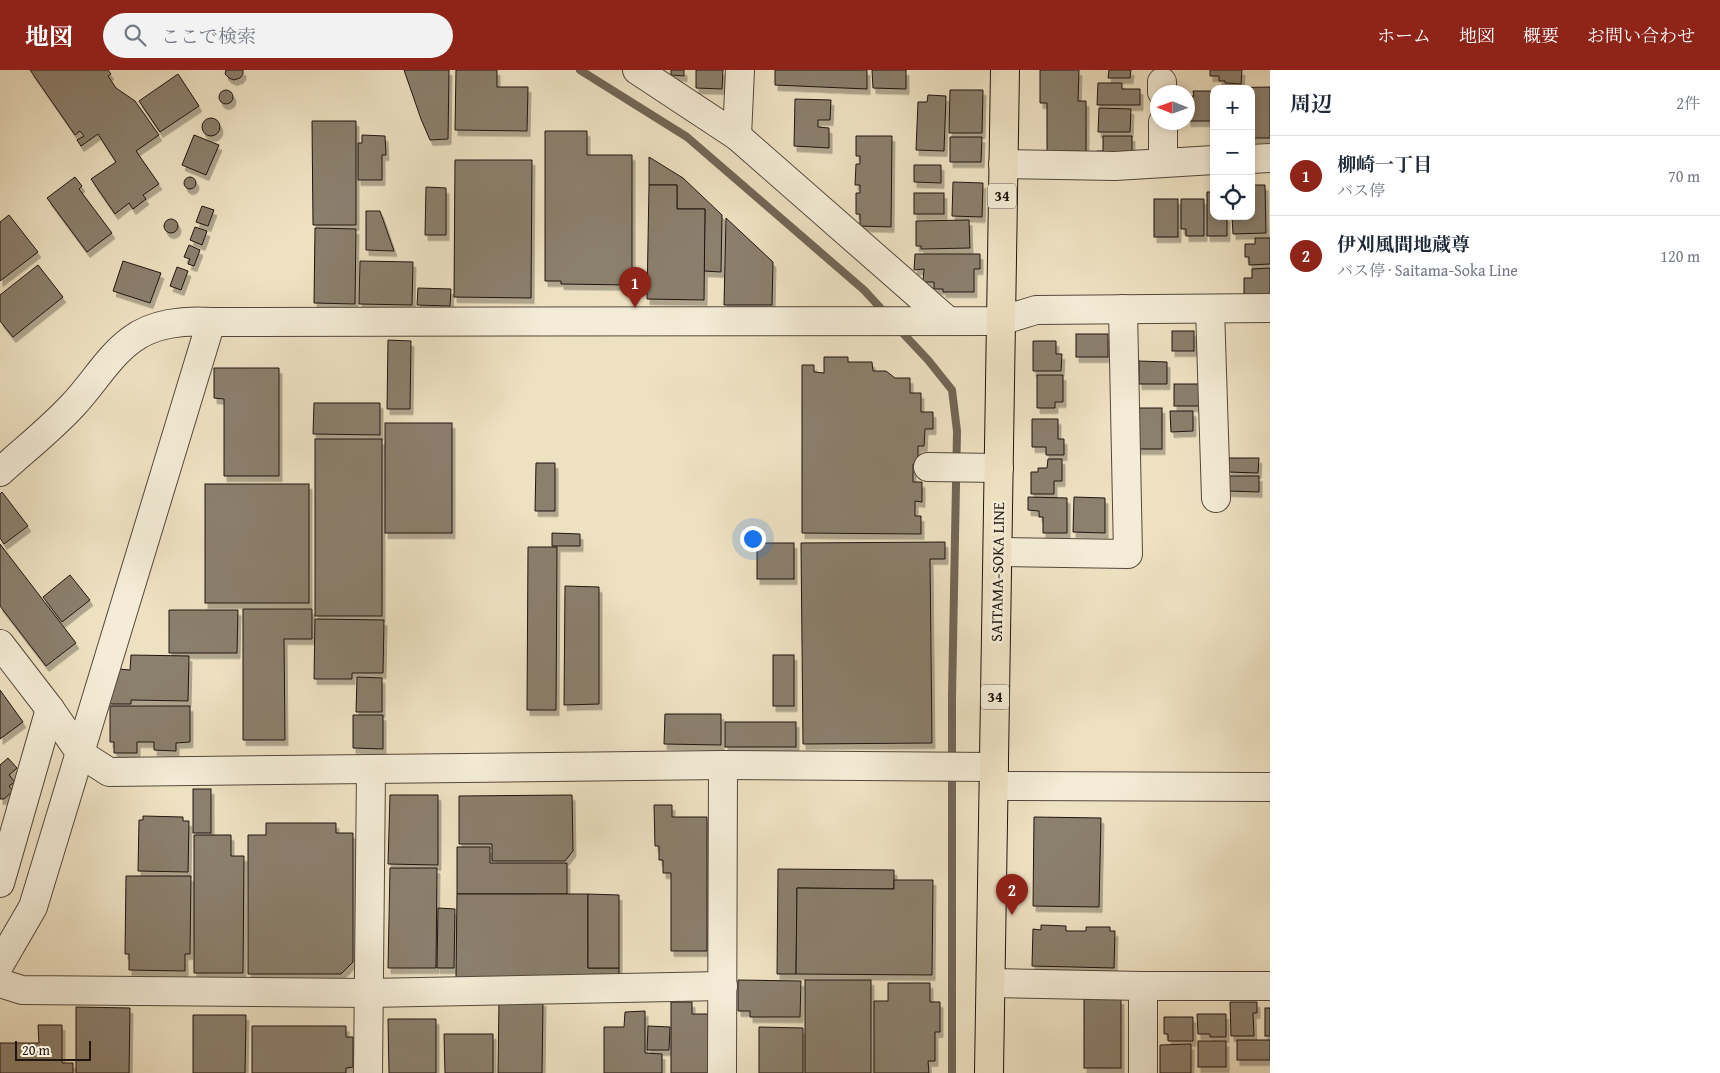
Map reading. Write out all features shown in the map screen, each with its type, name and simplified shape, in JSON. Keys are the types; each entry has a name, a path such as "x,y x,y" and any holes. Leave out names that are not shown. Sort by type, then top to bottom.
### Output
{"main road":[{"name":"SAITAMA-SOKA LINE","path":"989,1073 1005,70"}],"street":[{"path":"638,70 737,136 947,320"},
{"path":"737,136 740,70"},
{"path":"1163,130 1163,162"},
{"path":"1255,159 1270,158"},
{"path":"1003,164 1115,166 1210,160"},
{"path":"0,472 73,406 117,353 132,339 152,329 172,323 195,321 1000,321 1036,310 1270,308"},
{"path":"998,552 1128,554 1124,309"},
{"path":"1210,309 1216,498"},
{"path":"0,964 33,907 211,322"},
{"path":"937,467 999,468"},
{"path":"0,644 50,709 81,754 109,772 723,765 965,767 994,777 1270,787"},
{"path":"0,883 50,709"},
{"path":"722,1073 723,765"},
{"path":"368,1073 372,770"},
{"path":"0,983 22,990 369,993 722,986"},
{"path":"991,983 1270,986"},
{"path":"1143,986 1144,1073"}],"building":[{"path":"30,70 108,70 111,74 108,76 116,88 135,101 159,135 136,151 159,184 143,195 146,199 133,209 129,203 115,214 91,179 116,162 98,134 81,146 77,140 84,136 80,131 75,135"},
{"path":"226,70 243,70 243,74 240,78 234,80 225,74"},
{"path":"404,70 449,70 448,139 430,140"},
{"path":"456,70 497,70 497,87 528,87 527,131 455,130"},
{"path":"671,70 684,70 684,76 671,75"},
{"path":"696,70 723,70 722,89 696,88"},
{"path":"775,70 867,70 867,89 775,85"},
{"path":"872,70 906,70 906,89 873,88"},
{"path":"1040,70 1079,70 1078,101 1086,101 1086,153 1047,153 1047,103 1040,103"},
{"path":"1109,70 1131,70 1130,78 1108,78"},
{"path":"1210,70 1242,70 1241,84 1219,81 1219,76 1210,76"},
{"path":"178,74 199,106 160,132 139,101"},
{"path":"1098,83 1122,83 1122,89 1140,89 1140,105 1097,105"},
{"path":"1255,87 1270,87 1270,138 1255,138"},
{"path":"226,90 231,92 233,97 231,102 226,104 221,102 219,97 221,92"},
{"path":"950,90 983,90 982,133 949,133"},
{"path":"1195,91 1210,91 1210,121 1195,121"},
{"path":"928,95 946,96 944,151 916,150 918,102 927,102"},
{"path":"795,99 831,100 830,120 818,120 818,127 829,128 829,148 794,146"},
{"path":"1099,108 1131,109 1130,132 1098,132"},
{"path":"211,118 217,121 220,127 217,133 211,136 205,133 202,127 205,121"},
{"path":"312,121 356,121 356,225 313,225"},
{"path":"545,131 587,131 587,155 632,155 632,285 561,284 561,281 545,281"},
{"path":"194,135 219,145 206,175 182,165"},
{"path":"362,135 385,136 386,155 382,155 382,180 358,180 358,143 362,143"},
{"path":"856,136 892,136 891,227 860,226 860,214 856,214 856,193 860,193 860,185 855,185 856,164 860,164 860,156 856,156"},
{"path":"1103,136 1132,136 1132,159 1097,159 1097,151 1103,151"},
{"path":"950,137 982,137 981,162 950,162"},
{"path":"649,157 683,178 722,215 721,272 704,271 705,209 677,209 677,185 649,185"},
{"path":"455,160 532,160 531,298 454,297"},
{"path":"914,165 941,165 941,183 914,182"},
{"path":"75,177 82,186 79,189 112,233 87,252 47,198"},
{"path":"192,177 195,178 195,188 188,189 185,188 184,181 185,178"},
{"path":"953,182 983,183 982,217 952,216"},
{"path":"649,185 677,185 677,209 705,209 704,300 647,299"},
{"path":"1255,185 1265,185 1266,233 1233,234 1232,220 1255,220"},
{"path":"426,187 446,188 446,235 425,235"},
{"path":"1207,192 1210,192 1210,220 1227,220 1227,236 1207,236"},
{"path":"914,193 944,193 944,214 914,214"},
{"path":"1154,199 1178,199 1178,237 1154,237"},
{"path":"1181,199 1204,199 1204,236 1186,236 1186,229 1181,229"},
{"path":"202,206 214,210 208,226 196,222"},
{"path":"366,211 380,211 394,251 366,250"},
{"path":"9,215 38,252 0,281 0,222"},
{"path":"726,218 773,262 772,305 724,305"},
{"path":"168,219 174,219 178,226 174,233 168,233 164,229 164,223"},
{"path":"969,220 970,248 921,249 921,246 916,246 916,221"},
{"path":"195,227 207,231 202,245 190,240"},
{"path":"315,228 356,229 355,304 314,303"},
{"path":"1255,238 1270,238 1270,264 1249,265 1249,257 1245,257 1245,244 1255,244"},
{"path":"189,245 200,250 194,266 188,264 190,259 184,257"},
{"path":"915,254 980,254 980,269 974,269 974,292 943,292 943,289 934,289 934,282 923,282 924,269 914,270"},
{"path":"123,261 161,273 150,303 113,291"},
{"path":"360,261 413,262 412,305 359,304"},
{"path":"38,265 63,297 13,337 0,321 0,295"},
{"path":"177,267 188,271 181,290 170,286"},
{"path":"1270,268 1270,297 1244,297 1244,278 1252,278 1252,269"},
{"path":"418,288 451,289 450,306 417,305"},
{"path":"1172,331 1194,331 1194,351 1172,351"},
{"path":"1076,334 1108,334 1108,357 1076,357"},
{"path":"388,340 411,341 410,409 387,409"},
{"path":"1033,341 1056,341 1056,354 1062,354 1061,371 1033,371"},
{"path":"824,357 848,357 848,362 872,362 873,371 886,371 895,378 910,378 910,393 921,393 921,412 933,412 933,429 925,429 924,446 918,446 918,464 913,464 913,482 922,482 922,502 915,501 915,516 921,516 921,534 802,533 802,365 814,365 814,372 824,373"},
{"path":"1139,361 1167,362 1167,384 1139,384"},
{"path":"214,368 279,368 279,476 224,476 224,399 214,398"},
{"path":"1037,375 1063,375 1063,402 1055,402 1055,408 1037,408"},
{"path":"1174,384 1200,384 1200,406 1174,406"},
{"path":"314,403 380,403 380,435 313,434"},
{"path":"1138,408 1162,408 1162,449 1138,449"},
{"path":"1170,411 1193,411 1193,431 1171,432"},
{"path":"1032,419 1058,419 1058,439 1064,439 1064,455 1046,455 1046,447 1032,447"},
{"path":"385,423 452,423 452,533 385,533"},
{"path":"315,439 382,439 382,616 315,616"},
{"path":"1229,458 1259,458 1258,473 1228,472"},
{"path":"1048,459 1062,459 1062,481 1054,481 1054,494 1031,494 1031,472 1038,472 1038,468 1047,468"},
{"path":"536,463 555,463 555,511 535,511"},
{"path":"1228,476 1259,476 1259,492 1228,491"},
{"path":"205,484 309,484 309,603 205,603"},
{"path":"2,492 28,526 4,544 0,538 0,494"},
{"path":"1028,497 1067,498 1067,533 1043,533 1043,517 1039,517 1039,511 1028,510"},
{"path":"1074,497 1105,498 1105,533 1073,532"},
{"path":"552,533 580,534 580,546 552,546"},
{"path":"945,542 945,559 930,559 932,743 803,744 801,543"},
{"path":"757,543 794,543 794,579 757,579"},
{"path":"0,544 76,643 46,666 0,606"},
{"path":"528,547 557,547 556,710 527,710"},
{"path":"70,575 90,600 62,622 43,597"},
{"path":"565,586 599,587 599,704 564,705"},
{"path":"243,609 312,609 312,639 284,639 285,740 243,740"},
{"path":"169,610 238,610 237,653 169,653"},
{"path":"315,619 384,620 383,673 352,673 352,679 314,679"},
{"path":"131,655 189,656 188,701 131,700 131,704 109,704 109,697 119,669 130,670"},
{"path":"773,655 794,655 794,706 773,706"},
{"path":"357,677 382,678 382,712 356,712"},
{"path":"0,690 23,722 0,739"},
{"path":"110,706 190,706 190,742 176,743 176,751 154,750 154,742 137,742 137,753 114,753 114,742 110,742"},
{"path":"665,714 721,714 721,745 664,744"},
{"path":"353,715 383,715 383,749 353,748"},
{"path":"725,722 796,722 796,747 725,747"},
{"path":"8,758 17,768 9,775 15,782 9,786 13,791 4,799 0,799 0,765"},
{"path":"193,789 211,789 211,833 193,833"},
{"path":"390,795 438,795 438,865 388,864"},
{"path":"572,795 573,851 565,861 492,861 492,844 459,844 459,796"},
{"path":"654,805 672,805 672,817 707,817 707,951 671,951 671,873 663,873 663,860 659,860 659,846 655,846"},
{"path":"143,816 183,817 183,821 189,821 188,872 138,871 139,820 143,820"},
{"path":"1034,817 1101,818 1099,907 1033,906"},
{"path":"266,823 336,823 336,833 353,833 353,962 341,974 248,974 248,835 266,835"},
{"path":"194,835 231,835 231,856 244,856 243,973 194,973"},
{"path":"457,847 490,847 490,863 567,863 567,894 457,894"},
{"path":"390,868 437,868 436,968 388,968"},
{"path":"778,869 894,870 894,889 797,888 796,974 777,974"},
{"path":"126,876 191,876 190,954 185,954 185,971 129,970 129,954 125,954"},
{"path":"894,880 933,880 932,975 796,974 797,888 894,889"},
{"path":"457,894 588,894 588,968 619,968 619,978 456,978"},
{"path":"588,894 619,895 619,968 588,968"},
{"path":"438,908 455,909 454,968 437,968"},
{"path":"1041,925 1066,926 1066,931 1086,931 1086,927 1110,927 1110,931 1115,931 1114,968 1032,966 1033,929 1041,930"},
{"path":"738,980 801,981 800,1017 750,1017 750,1011 738,1011"},
{"path":"805,980 871,980 871,1073 805,1073"},
{"path":"888,983 930,983 930,1002 940,1002 940,1032 935,1032 935,1061 928,1061 929,1073 874,1073 874,1001 888,1001"},
{"path":"1084,999 1121,999 1121,1068 1084,1068"},
{"path":"499,1001 543,1001 542,1073 498,1073"},
{"path":"671,1002 692,1002 692,1014 711,1014 712,1073 671,1073"},
{"path":"1230,1002 1257,1002 1257,1013 1253,1013 1254,1036 1231,1036"},
{"path":"76,1007 130,1008 129,1073 76,1073"},
{"path":"1265,1008 1270,1008 1270,1036 1265,1036"},
{"path":"645,1011 645,1053 662,1054 662,1073 604,1073 604,1027 624,1027 625,1012"},
{"path":"1197,1014 1226,1014 1226,1037 1210,1037 1210,1034 1198,1034"},
{"path":"193,1015 246,1015 245,1073 193,1073"},
{"path":"1164,1017 1193,1017 1193,1041 1168,1041 1168,1034 1164,1034"},
{"path":"388,1019 436,1019 436,1073 389,1073"},
{"path":"38,1025 62,1025 62,1063 73,1063 73,1073 0,1073 0,1043 39,1043"},
{"path":"252,1026 346,1026 346,1037 353,1037 353,1067 346,1068 346,1073 252,1073"},
{"path":"648,1026 670,1027 669,1050 647,1050"},
{"path":"759,1027 803,1028 803,1073 759,1073"},
{"path":"444,1034 493,1034 493,1073 445,1073"},
{"path":"1237,1040 1270,1040 1270,1060 1237,1060"},
{"path":"1198,1041 1226,1041 1226,1067 1198,1067"},
{"path":"1191,1044 1191,1073 1160,1073 1160,1045"}],"waterway":[{"path":"580,70 687,137 864,290 886,314"},
{"path":"898,328 928,360 952,390 957,431 952,697 952,1073"}],"place":[{"name":"柳崎一丁目","path":"635,308"},
{"name":"伊刈風間地蔵尊","path":"1012,915"}]}
